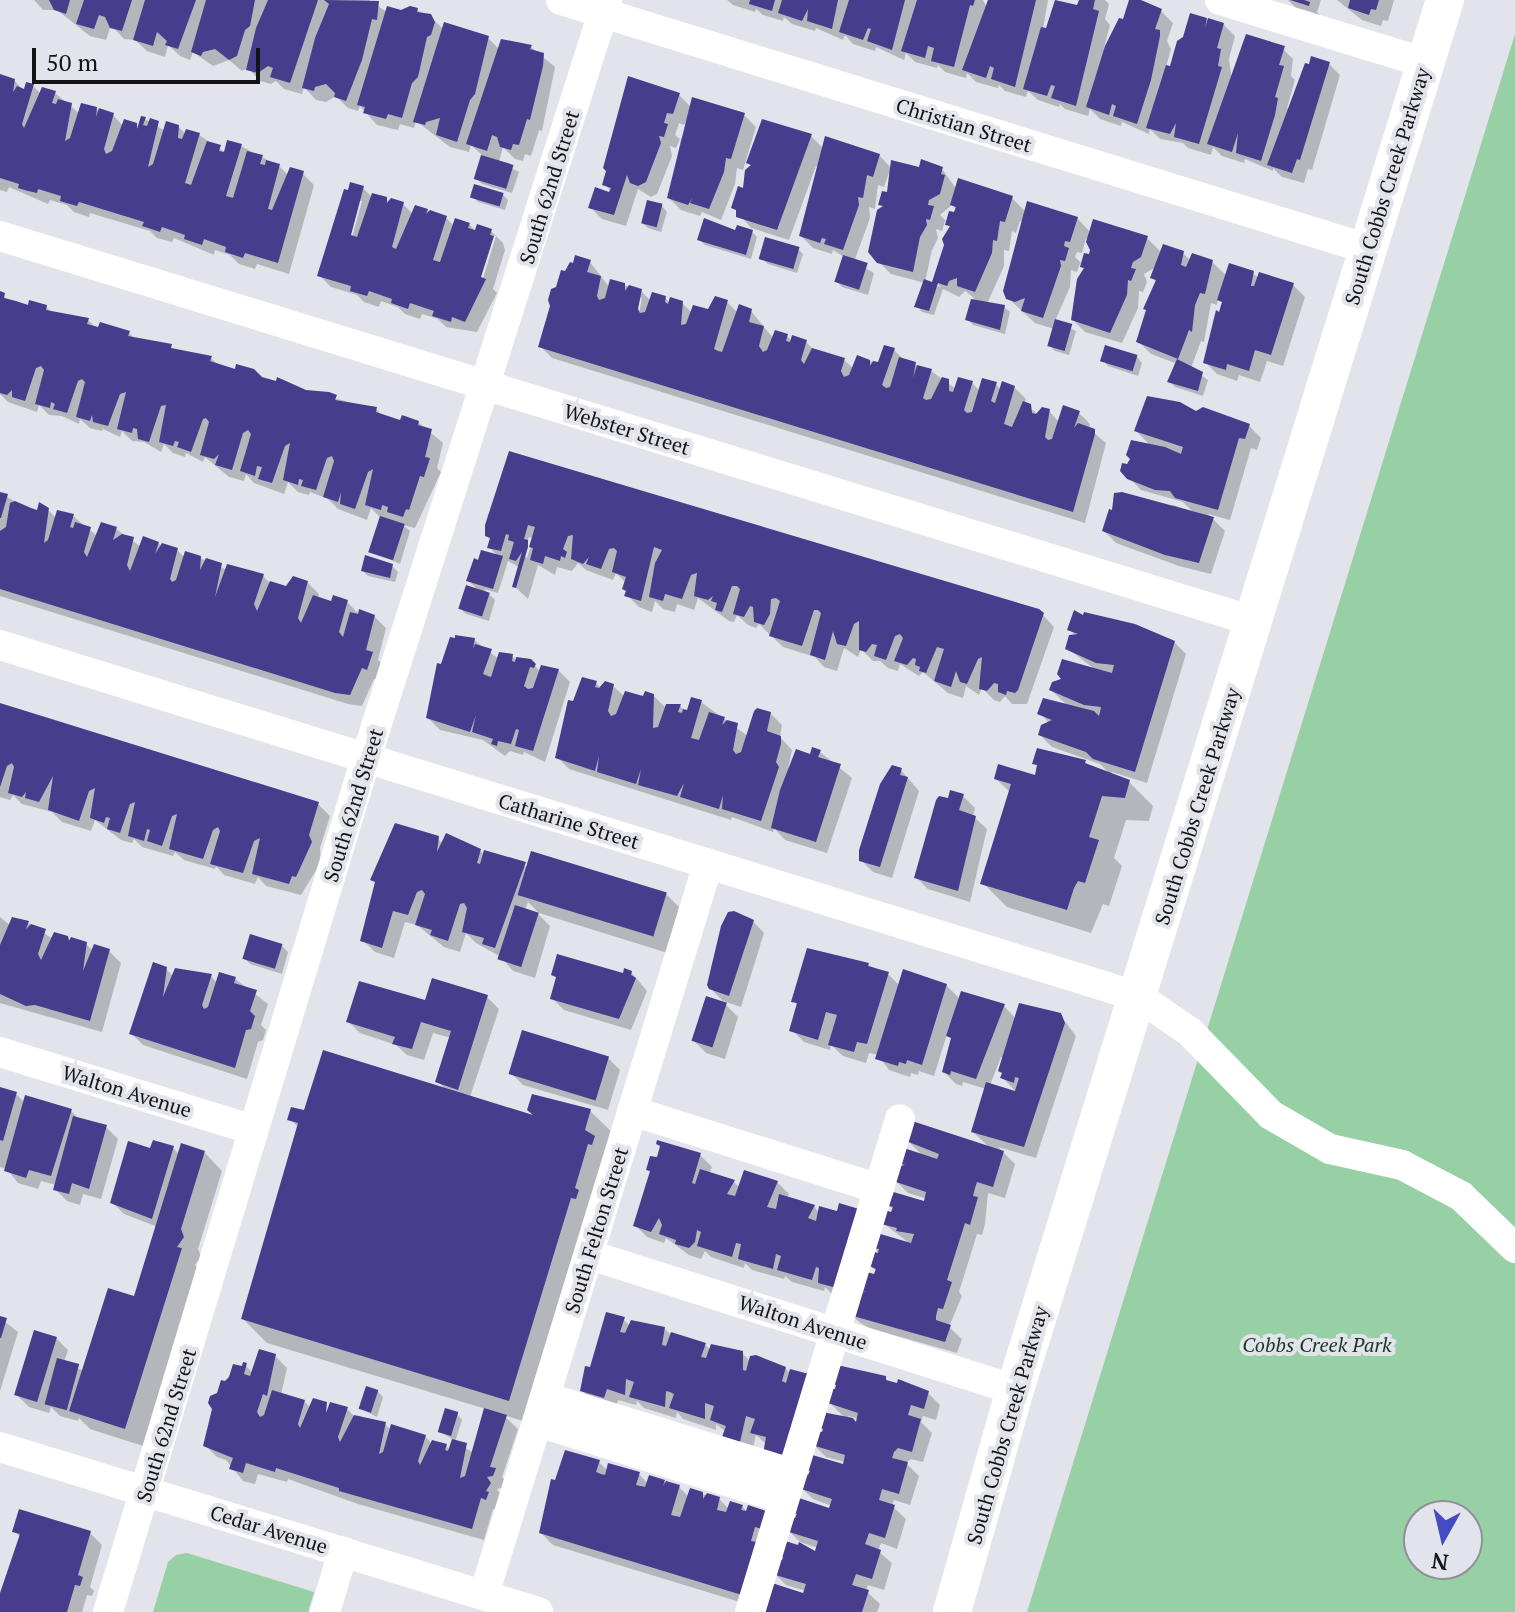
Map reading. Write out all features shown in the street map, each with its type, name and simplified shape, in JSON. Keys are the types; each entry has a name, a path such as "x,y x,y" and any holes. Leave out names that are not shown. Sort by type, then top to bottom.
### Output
{"main road":[{"name":"South Cobbs Creek Parkway","path":"952,1612 1015,1390 1445,0"}],"street":[{"name":"Christian Street","path":"561,0 605,6 1368,249"},
{"path":"1220,0 1426,63"},
{"name":"South 62nd Street","path":"108,1612 147,1492 366,758 487,386 605,6"},
{"name":"Webster Street","path":"0,236 1253,621"},
{"name":"Catharine Street","path":"0,645 1139,997 1190,1032 1271,1115 1330,1149 1402,1165 1461,1196 1515,1248"},
{"name":"South Felton Street","path":"484,1595 708,864"},
{"name":"Walton Avenue","path":"0,1052 253,1130"},
{"path":"632,1111 879,1189"},
{"path":"750,1612 900,1119"},
{"name":"Walton Avenue","path":"590,1255 1015,1390"},
{"path":"542,1409 787,1486"},
{"name":"Cedar Avenue","path":"0,1447 538,1612"},
{"path":"325,1612 343,1552"}],"green space":[{"name":"Cobbs Creek Park","path":"1515,34 1515,1612 1027,1612"},
{"path":"187,1553 314,1592 308,1612 153,1612 168,1562 176,1555"}],"building":[{"path":"49,0 70,0 66,14 54,10"},
{"path":"84,0 132,0 122,31 110,28 105,17 99,15 94,29 76,24"},
{"path":"145,0 196,0 178,49 165,45 167,41 157,32 153,46 133,40"},
{"path":"206,0 255,0 250,26 245,30 237,56 229,60 215,49 203,52 201,56 191,52"},
{"path":"268,0 318,0 290,83 270,77 273,68 268,66 258,73 246,70 256,28"},
{"path":"324,0 379,1 377,20 372,19 362,60 346,101 334,97 335,93 326,84 315,87 314,91 302,88 315,38 329,4"},
{"path":"750,0 775,0 772,11 749,4"},
{"path":"782,0 838,0 832,29 807,21 808,9 802,21 778,13"},
{"path":"849,0 905,0 892,50 867,41 871,29 868,28 863,40 839,32"},
{"path":"917,0 975,0 973,6 970,5 954,67 931,61 934,48 928,46 925,58 901,51"},
{"path":"988,0 1036,0 1015,87 991,79 994,68 990,66 986,78 962,70"},
{"path":"1055,0 1077,5 1079,0 1095,0 1093,9 1099,11 1076,106 1051,98 1055,86 1051,85 1047,96 1023,89 1041,27 1046,28"},
{"path":"1129,0 1141,0 1162,9 1155,29 1160,30 1160,36 1151,80 1137,124 1113,116 1116,106 1112,104 1109,115 1086,107 1105,46 1119,18 1123,19"},
{"path":"1290,0 1304,0 1310,2 1309,6"},
{"path":"1350,0 1379,0 1376,10 1371,9 1369,15 1348,8"},
{"path":"387,6 401,10 410,6 418,8 417,12 431,14 435,22 431,35 427,37 418,77 412,83 402,118 388,114 386,119 363,113 365,107 357,105"},
{"path":"1190,13 1207,18 1205,29 1208,18 1224,23 1217,48 1221,49 1218,66 1222,67 1199,144 1174,137 1176,123 1170,134 1146,128 1166,65 1170,66"},
{"path":"444,22 489,36 475,94 470,100 457,142 436,135 440,118 425,125 413,122"},
{"path":"1246,34 1285,46 1279,65 1284,66 1275,97 1278,98 1275,115 1261,161 1236,153 1238,133 1232,152 1207,144"},
{"path":"501,39 532,45 530,49 544,53 543,66 530,120 527,119 519,145 513,144 511,150 500,147 497,137 492,135 487,151 466,144"},
{"path":"1311,56 1330,62 1300,160 1297,159 1292,173 1267,165 1305,63 1309,64"},
{"path":"0,74 15,79 13,92 17,86 24,89 26,82 34,84 22,124 24,128 42,87 56,91 52,103 56,104 58,99 72,103 65,141 70,138 81,103 97,107 96,117 99,108 114,113 104,149 106,154 112,151 124,119 137,123 137,129 141,116 146,117 143,125 147,126 150,118 159,121 148,167 153,164 166,121 179,125 178,138 182,139 186,129 200,133 185,183 191,185 207,141 221,145 219,151 224,152 227,140 242,144 226,196 233,198 247,151 263,155 260,164 265,165 266,160 280,164 268,209 272,210 290,167 304,171 278,263 245,253 243,258 225,252 226,247 204,239 202,245 162,227 160,232 142,226 144,222 79,202 77,206 60,201 61,196 38,189 37,193 28,191 18,188 19,184 0,178"},
{"path":"628,76 680,93 673,114 667,113 664,123 668,124 664,137 659,136 661,143 646,182 638,186 630,183 627,175 614,215 588,208 595,187 609,192 611,188 602,185 606,171 603,168"},
{"path":"692,97 745,113 731,159 726,158 724,172 709,209 690,203 692,198 688,205 667,198"},
{"path":"762,119 812,134 777,230 736,217 736,210 731,208 738,186 743,188 745,170 751,165 746,163"},
{"path":"825,136 880,154 873,177 867,175 863,198 858,197 859,205 843,250 824,244 826,239 822,238 820,243 799,236"},
{"path":"481,155 514,165 506,189 474,179"},
{"path":"921,159 943,167 941,174 945,175 940,194 929,200 928,205 934,206 920,237 913,272 877,263 868,252 877,210 883,206 878,205 882,191 887,192 891,160 919,167"},
{"path":"958,178 1013,196 1005,222 1000,221 997,241 993,240 992,253 975,292 957,286 957,278 949,281 947,286 938,283 929,311 914,307 924,279 932,282 944,245 942,239 950,226 945,225 949,211 954,212 956,207 950,205"},
{"path":"350,182 364,186 351,235 357,237 372,193 387,197 387,203 391,198 404,202 392,247 396,249 415,205 428,209 426,214 430,210 447,216 433,260 440,262 455,218 470,223 468,228 475,230 477,224 492,229 490,235 494,236 481,277 486,279 465,322 452,317 451,322 432,316 434,311 410,303 408,309 369,291 367,296 350,291 351,286 317,276 344,189 348,190"},
{"path":"474,184 504,193 500,206 470,197"},
{"path":"647,200 663,204 657,227 641,223"},
{"path":"1027,201 1078,217 1070,242 1065,241 1064,246 1069,248 1065,261 1060,260 1061,266 1043,318 1021,311 1025,298 1015,302 1006,299 1003,291"},
{"path":"704,218 735,230 737,225 753,230 746,255 697,240"},
{"path":"1093,219 1148,236 1141,257 1133,262 1131,268 1136,269 1131,281 1128,280 1127,295 1110,333 1071,320 1077,279 1084,268 1080,267 1084,253 1089,254 1090,250 1086,242"},
{"path":"765,237 800,247 793,269 759,259"},
{"path":"1163,244 1184,251 1181,265 1186,267 1192,253 1213,260 1205,294 1200,293 1195,305 1192,332 1189,330 1178,359 1136,342 1146,310 1143,309 1156,280 1150,278"},
{"path":"575,255 591,260 587,272 601,276 599,300 605,298 610,279 625,283 625,291 629,285 642,289 640,313 645,312 652,292 666,296 665,302 668,304 670,297 683,301 681,325 686,324 693,305 708,309 715,296 728,300 714,349 718,351 722,352 739,304 752,309 749,322 764,326 759,346 763,352 767,350 775,330 788,334 786,341 790,342 792,335 807,340 801,360 804,364 812,348 845,358 841,371 844,377 849,375 857,355 870,360 870,366 873,361 878,362 884,345 895,348 882,385 890,387 899,357 916,362 913,378 917,365 932,369 923,398 926,400 931,399 942,377 949,379 949,391 953,392 958,377 973,381 964,410 967,413 972,412 982,378 997,382 991,401 995,403 1002,381 1015,386 1004,424 1012,427 1023,401 1031,404 1032,413 1036,414 1042,407 1050,409 1045,437 1048,440 1052,439 1063,405 1080,411 1074,428 1078,423 1095,429 1095,434 1073,512 538,347 550,306 551,289 556,287 561,270 565,271 570,262 573,263"},
{"path":"843,255 868,263 859,290 834,282"},
{"path":"1229,263 1254,271 1251,286 1254,286 1259,272 1294,283 1271,355 1255,350 1249,371 1227,364 1226,370 1203,363 1216,310 1219,312 1222,302 1217,300"},
{"path":"0,291 5,293 4,298 28,305 29,300 47,305 46,310 89,318 87,324 98,327 100,322 130,331 128,336 172,344 171,348 212,356 210,361 235,369 236,364 254,369 262,377 276,381 277,377 306,390 329,392 337,395 335,400 377,407 376,412 400,420 402,415 419,421 418,425 432,429 425,457 430,458 424,477 420,476 409,510 406,509 403,517 387,512 388,507 382,505 381,510 365,505 373,469 368,472 355,509 340,504 341,492 338,502 323,497 334,461 332,456 327,458 316,490 301,486 303,480 299,479 298,485 283,480 290,443 285,446 272,483 258,479 262,467 257,466 255,476 240,471 251,434 248,430 243,433 232,470 215,465 219,454 214,459 200,455 209,422 206,418 191,452 177,447 179,442 175,441 173,446 159,442 166,405 161,406 149,442 138,439 137,429 133,428 132,433 117,429 126,392 120,394 108,426 93,422 92,415 90,421 76,417 85,382 82,379 78,381 67,413 53,409 55,404 51,402 50,408 35,404 44,370 41,366 36,368 25,401 12,397 12,390 7,395 0,393"},
{"path":"971,299 1005,305 1000,330 965,320"},
{"path":"1055,319 1072,324 1065,351 1047,346"},
{"path":"1105,345 1138,355 1133,371 1100,361"},
{"path":"1177,359 1203,372 1198,391 1167,382"},
{"path":"1147,396 1180,402 1196,411 1203,407 1250,424 1245,439 1239,438 1218,510 1175,498 1170,491 1155,490 1127,479 1120,471 1122,463 1127,464 1130,459 1126,455 1131,440 1165,447 1181,454 1183,447 1134,431"},
{"path":"509,451 1039,609 1044,613 1018,690 1015,693 1007,691 1006,695 998,692 998,684 994,683 987,691 979,689 982,657 978,659 967,684 960,682 956,671 951,687 934,681 944,649 937,647 926,673 919,671 920,667 915,665 916,659 913,658 907,665 894,661 903,638 900,634 895,636 886,660 874,656 877,645 872,644 866,652 859,650 859,621 854,624 846,646 837,644 833,631 825,660 810,655 821,613 818,610 814,610 802,646 769,636 780,601 771,599 770,614 764,625 754,622 753,607 750,606 744,617 733,614 740,589 737,586 732,586 722,612 715,610 717,603 711,601 713,596 708,600 694,596 697,573 691,575 682,599 665,594 663,601 649,597 655,563 662,550 654,547 641,601 624,596 626,591 622,589 626,577 612,572 617,551 614,548 609,549 601,569 586,564 589,557 583,564 571,559 573,535 568,536 563,549 567,552 565,558 561,556 560,561 545,556 543,564 530,560 533,548 529,547 535,527 528,525 524,539 528,540 528,547 516,588 512,587 522,552 516,561 509,559 514,542 508,540 509,535 506,534 501,551 487,548 490,538 485,536 485,525"},
{"path":"0,492 8,494 1,518 0,518"},
{"path":"1122,492 1214,517 1199,563 1165,555 1102,531 1109,509 1112,510 1114,493"},
{"path":"15,501 37,510 39,502 49,508 44,543 48,540 57,510 74,514 70,527 73,528 75,522 91,527 84,552 87,557 101,522 117,527 113,540 122,534 134,537 127,565 130,571 143,536 159,542 155,554 162,543 178,548 170,579 172,582 176,580 185,551 201,556 200,570 206,558 222,563 215,597 227,564 264,574 254,604 257,611 270,581 286,586 293,576 308,581 298,618 301,623 313,595 331,601 333,595 348,600 339,632 343,637 350,612 358,614 359,609 375,615 366,650 373,652 367,670 362,668 350,695 335,693 0,589 0,531 6,527 10,503"},
{"path":"380,516 405,524 393,560 368,552"},
{"path":"481,550 503,556 493,589 466,581 474,558 478,560"},
{"path":"365,555 393,564 390,578 361,571"},
{"path":"466,585 490,593 482,617 458,609"},
{"path":"1074,610 1083,615 1084,612 1135,624 1175,641 1135,772 1093,759 1086,752 1038,735 1041,725 1052,720 1037,714 1043,698 1094,711 1099,716 1101,707 1084,705 1049,690 1052,682 1061,679 1057,674 1062,659 1112,673 1114,665 1096,663 1065,649 1069,635 1078,634 1067,630"},
{"path":"455,635 475,638 473,649 475,644 492,649 483,674 491,677 499,652 513,654 512,661 515,662 516,657 531,659 536,664 534,668 530,667 524,686 528,689 533,688 541,665 559,669 533,751 515,746 519,730 516,729 511,744 498,741 497,746 491,744 493,739 472,732 476,715 470,732 426,718 437,663 441,664 450,637 455,638"},
{"path":"582,677 597,681 595,687 599,688 605,681 614,684 608,711 611,716 616,714 625,691 643,696 645,691 654,694 653,728 658,727 666,704 681,704 678,712 682,713 683,709 687,710 691,697 702,700 691,738 699,740 709,712 725,717 722,725 727,720 738,723 733,750 736,754 741,752 754,711 757,708 771,712 767,731 781,736 776,762 779,767 761,821 722,809 723,795 719,809 680,797 684,783 677,796 638,785 641,769 636,784 597,772 599,756 595,771 555,758 568,700 573,701"},
{"path":"0,703 319,802 309,835 312,842 296,877 292,876 289,884 252,874 260,838 254,841 243,873 210,864 220,831 218,827 213,830 203,859 169,849 177,814 172,816 162,846 147,841 150,830 147,829 144,841 128,836 135,802 130,804 120,833 107,829 110,818 106,817 104,823 90,818 95,788 89,791 79,821 48,810 53,776 39,802 25,798 26,792 22,797 8,793 14,767 12,763 7,766 0,787"},
{"path":"812,747 821,750 818,757 841,764 816,842 771,828 780,790 796,749 810,754"},
{"path":"1037,748 1086,760 1085,763 1130,780 1125,798 1102,796 1089,837 1099,840 1085,883 1078,881 1067,910 980,884 1011,784 994,779 998,764 1035,775 1037,765 1032,764"},
{"path":"892,765 902,768 900,775 908,777 880,867 859,861 859,850 880,784"},
{"path":"950,790 964,794 959,810 976,816 958,891 914,878 936,800 939,796 948,798"},
{"path":"395,823 439,836 437,852 446,833 481,849 477,863 480,864 484,850 526,862 495,948 482,944 484,938 462,932 467,908 464,903 460,904 448,941 430,935 432,930 415,925 425,894 422,890 417,892 408,915 393,911 382,948 360,941 375,882 370,880"},
{"path":"531,851 667,893 653,937 518,895"},
{"path":"515,905 539,913 521,967 497,959"},
{"path":"734,911 754,920 729,996 709,989 707,985 721,926 728,912"},
{"path":"12,917 29,921 26,929 31,924 46,929 38,954 41,960 54,932 68,936 69,941 71,937 87,942 83,971 94,944 110,949 90,1021 35,1005 26,1006 0,994 0,945"},
{"path":"250,934 283,944 275,969 242,959"},
{"path":"807,948 869,963 868,966 889,972 867,1044 857,1042 854,1052 828,1045 837,1015 826,1012 818,1040 789,1031 797,1003 791,1002"},
{"path":"557,954 623,973 624,968 632,971 631,975 636,978 619,1019 550,999 556,977 551,975"},
{"path":"153,962 167,967 163,997 175,968 212,974 202,1005 204,1009 208,1007 219,972 236,977 234,983 257,990 250,1011 255,1016 251,1029 246,1030 235,1068 129,1034"},
{"path":"903,969 947,984 922,1065 907,1060 906,1064 899,1062 898,1066 875,1059"},
{"path":"432,978 488,995 458,1090 435,1082 451,1031 421,1022 412,1049 392,1044 395,1037 346,1022 359,981 425,1000"},
{"path":"961,991 1005,1004 976,1079 951,1071 950,1075 942,1072 951,1038 946,1036"},
{"path":"706,996 727,1003 712,1047 691,1041"},
{"path":"1019,1003 1061,1013 1065,1023 1024,1147 971,1132 986,1082 1015,1091 1019,1078 1015,1077 1014,1083 1000,1078 1002,1073 998,1071"},
{"path":"522,1030 609,1057 596,1101 509,1074"},
{"path":"323,1050 533,1115 527,1110 532,1094 591,1109 585,1130 595,1136 592,1145 588,1144 575,1188 579,1190 576,1199 571,1198 509,1401 241,1319 298,1123 287,1120 291,1107 304,1110"},
{"path":"0,1087 17,1092 3,1141 0,1140"},
{"path":"25,1095 72,1109 51,1176 29,1170 26,1178 4,1171"},
{"path":"73,1116 107,1125 89,1189 72,1183 69,1194 53,1190"},
{"path":"912,1121 1004,1151 993,1187 977,1182 975,1188 973,1196 978,1197 970,1225 965,1223 947,1280 952,1282 943,1309 938,1308 936,1316 936,1320 951,1325 945,1342 846,1314 851,1289 866,1292 853,1287 859,1270 874,1274 876,1269 867,1265 871,1251 878,1253 879,1249 873,1248 877,1233 911,1243 914,1234 881,1224 885,1210 891,1212 893,1207 886,1205 890,1191 924,1201 926,1192 893,1181 898,1166 905,1165 899,1163 904,1148 937,1159 939,1154 906,1141"},
{"path":"153,1140 174,1146 152,1219 110,1203 128,1141 150,1148"},
{"path":"657,1140 701,1153 692,1183 695,1184 700,1169 735,1180 727,1194 735,1196 744,1170 778,1181 767,1207 776,1209 779,1194 815,1205 808,1218 816,1221 819,1206 837,1211 839,1203 859,1209 837,1288 818,1283 819,1268 816,1267 812,1280 777,1270 781,1256 776,1254 773,1269 738,1259 741,1244 736,1243 732,1257 697,1246 701,1232 697,1230 695,1242 689,1248 675,1244 676,1240 659,1234 662,1225 659,1218 651,1232 633,1226 650,1171 646,1170 650,1156 657,1157 660,1146 656,1144"},
{"path":"181,1143 205,1151 181,1229 184,1237 177,1247 182,1248 125,1429 69,1411 108,1288 134,1296"},
{"path":"606,1312 625,1317 620,1332 625,1333 631,1320 665,1327 662,1345 666,1346 671,1332 706,1343 701,1357 706,1358 711,1344 743,1351 743,1370 746,1371 750,1356 756,1355 786,1367 782,1381 786,1383 790,1369 809,1374 783,1455 763,1454 766,1437 750,1433 755,1419 746,1416 740,1442 722,1437 726,1426 710,1420 714,1406 705,1403 705,1419 669,1408 674,1394 670,1392 666,1391 665,1407 629,1397 634,1382 626,1379 625,1395 607,1389 604,1398 580,1391 585,1366 590,1367"},
{"path":"0,1316 7,1318 1,1338 0,1338"},
{"path":"34,1330 57,1337 37,1402 14,1395"},
{"path":"259,1349 276,1354 267,1396 263,1394 257,1412 260,1417 264,1415 272,1390 305,1400 298,1424 300,1428 313,1398 327,1402 326,1413 330,1402 348,1407 338,1437 340,1442 354,1415 386,1422 379,1454 383,1452 391,1424 426,1435 418,1461 420,1465 432,1440 447,1444 445,1450 448,1451 452,1439 467,1443 460,1478 465,1476 484,1408 507,1415 490,1467 496,1468 493,1476 487,1477 491,1483 486,1491 489,1492 486,1500 481,1498 472,1529 339,1491 339,1488 276,1468 275,1472 246,1463 243,1473 229,1469 233,1458 203,1446 212,1409 208,1403 210,1396 217,1393 221,1380 229,1377 233,1364 242,1366 243,1362 247,1363 244,1374 250,1376"},
{"path":"57,1358 79,1364 67,1410 45,1404"},
{"path":"837,1365 886,1376 886,1380 897,1383 898,1379 929,1391 924,1409 911,1405 908,1415 921,1419 912,1452 898,1448 892,1458 908,1462 899,1494 882,1489 879,1500 895,1505 885,1538 869,1533 865,1544 881,1550 872,1579 856,1574 852,1585 869,1590 862,1612 760,1612 764,1601 769,1601 765,1598 769,1582 803,1593 806,1584 772,1574 777,1558 782,1560 783,1557 778,1555 782,1540 798,1545 799,1542 815,1551 818,1541 786,1531 790,1516 795,1518 797,1514 791,1512 796,1497 829,1508 832,1499 798,1488 803,1473 808,1475 810,1471 804,1469 809,1454 843,1464 845,1455 812,1445 816,1430 822,1432 823,1429 818,1427 822,1412 853,1418 856,1422 858,1413 825,1402 830,1388 835,1389 836,1385 831,1383"},
{"path":"366,1386 378,1390 371,1413 359,1409"},
{"path":"445,1408 458,1412 451,1436 438,1432"},
{"path":"565,1450 600,1460 596,1472 601,1474 605,1475 608,1463 640,1472 636,1485 645,1487 649,1475 665,1480 663,1486 666,1481 680,1485 671,1515 680,1517 690,1488 703,1492 703,1499 707,1493 720,1497 717,1510 726,1512 730,1501 743,1505 741,1510 746,1511 748,1505 766,1511 762,1529 755,1527 751,1541 757,1542 742,1595 539,1533 551,1479 555,1480"},
{"path":"19,1509 91,1531 78,1575 83,1577 80,1586 75,1585 67,1612 0,1612 0,1593 20,1534 12,1532"}]}
